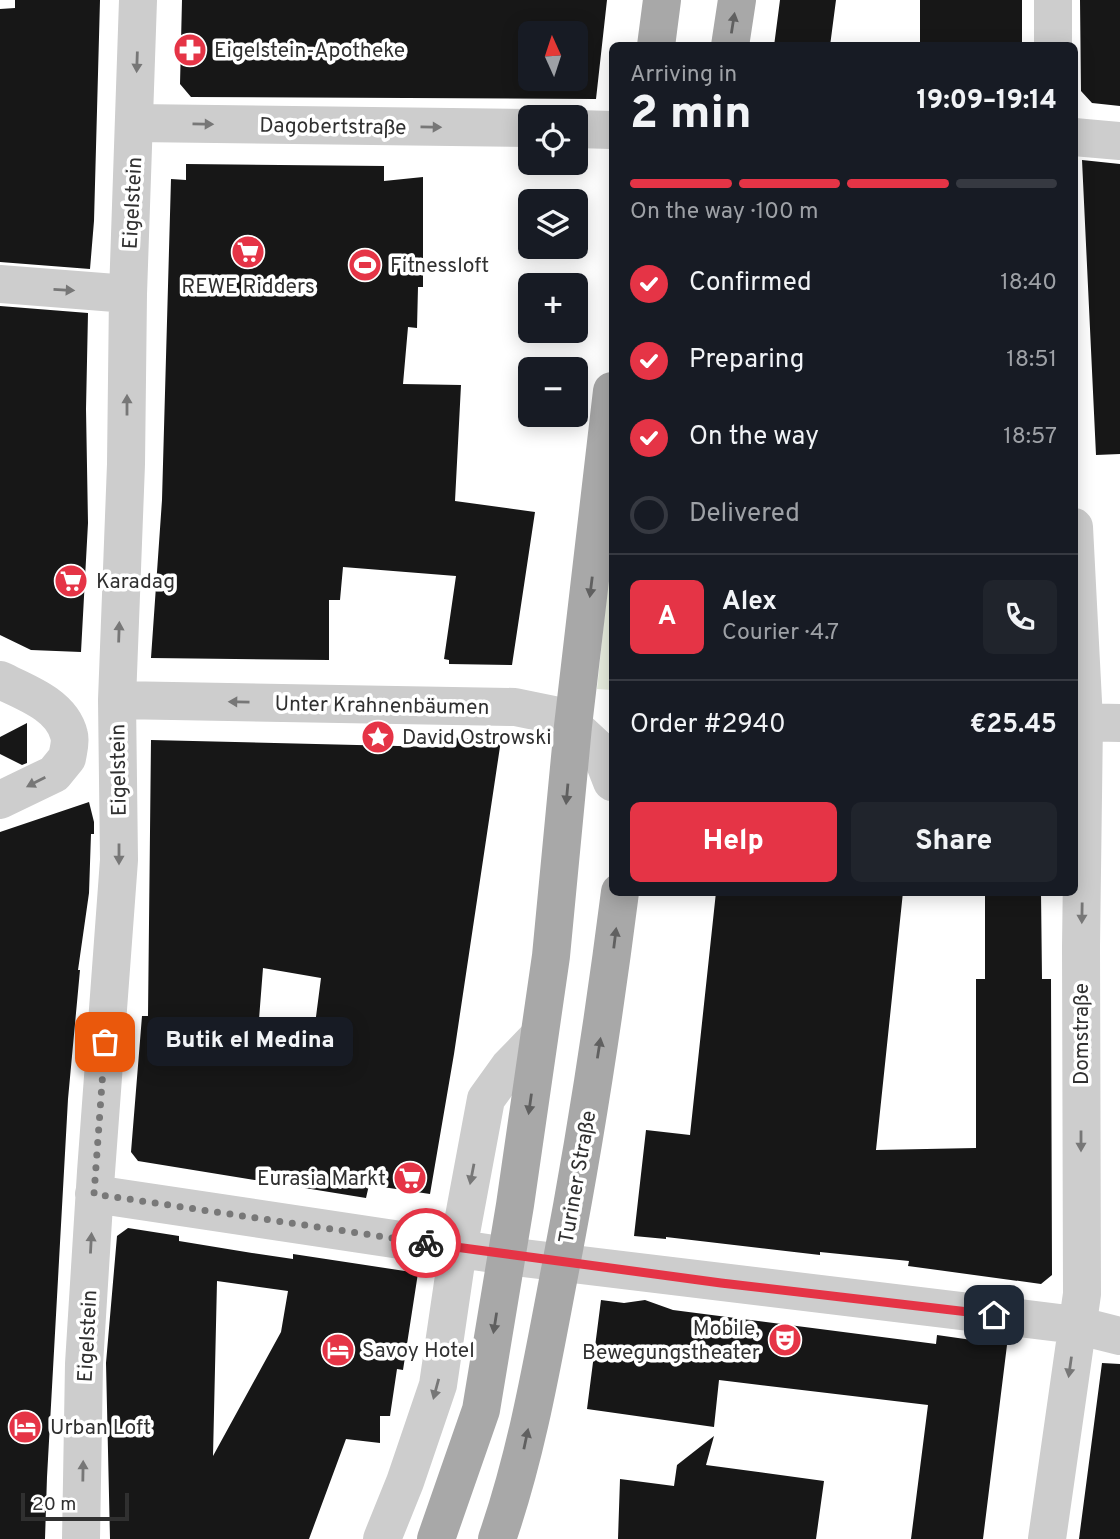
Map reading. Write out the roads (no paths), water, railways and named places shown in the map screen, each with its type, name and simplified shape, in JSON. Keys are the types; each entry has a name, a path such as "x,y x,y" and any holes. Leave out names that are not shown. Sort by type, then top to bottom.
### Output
{"main road":[{"path":"657,42 662,0"},
{"path":"731,42 737,0"},
{"path":"436,1539 481,1410 507,1256 551,956 573,726 609,417"},
{"name":"Turiner Straße","path":"497,1539 516,1484 548,1340 577,1188 620,896"}],"street":[{"name":"Eigelstein","path":"82,1539 85,1364 94,1194 119,860 117,700 138,0"},
{"path":"1053,0 1053,42"},
{"name":"Dagobertstraße","path":"135,123 518,128"},
{"path":"588,129 609,130"},
{"path":"1078,137 1120,141"},
{"path":"0,284 128,294"},
{"name":"Domstraße","path":"1046,1539 1082,1294 1081,947 1093,722 1078,568"},
{"path":"0,680 40,699 58,715 69,736 67,758 54,774 0,800"},
{"name":"Unter Krahnenbäumen","path":"117,700 514,707 559,716 600,751 609,774"},
{"path":"67,758 118,761"},
{"path":"382,1539 405,1482 438,1385 458,1249 486,1099 509,1067 540,1036"},
{"path":"94,1194 507,1256 1076,1325 1120,1336"}],"place":[{"name":"Eigelstein-Apotheke","path":"190,50"},
{"name":"REWE Ridders","path":"248,252"},
{"name":"Fitnessloft","path":"365,265"},
{"name":"Karadag","path":"71,581"},
{"name":"David Ostrowski","path":"378,737"},
{"name":"Butik el Medina","path":"105,1042"},
{"name":"Eurasia Markt","path":"410,1178"},
{"name":"Mobile, Bewegungstheater","path":"785,1340"},
{"name":"Savoy Hotel","path":"338,1350"},
{"name":"Urban Loft","path":"25,1427"}]}
